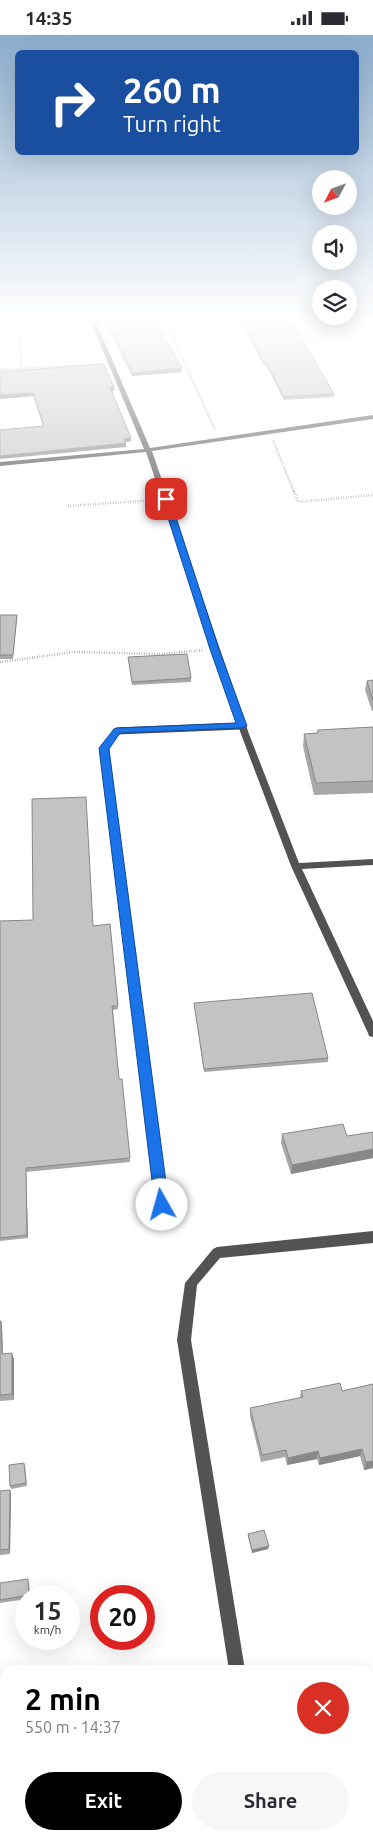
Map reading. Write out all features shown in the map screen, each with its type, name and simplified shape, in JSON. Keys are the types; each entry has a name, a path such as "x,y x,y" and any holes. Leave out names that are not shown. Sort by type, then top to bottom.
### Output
{"street":[{"path":"126,399 148,450 166,499 242,726 296,866 373,1033"},
{"path":"0,464 148,450 373,417"},
{"path":"296,866 373,862"},
{"path":"236,1665 184,1339 191,1283 217,1253 373,1237"}],"lane":[{"path":"162,1205 104,748 117,731 242,726"}],"path":[{"path":"200,399 220,439"},
{"path":"270,432 298,502 373,495"},
{"path":"68,506 166,499"},
{"path":"0,662 74,652 162,654 215,649"}],"building":[{"path":"35,399 115,399 131,438 124,439 126,443 0,456 0,430 44,426"},
{"path":"0,615 17,615 13,655 0,655"},
{"path":"187,654 191,678 132,682 128,657"},
{"path":"373,680 373,701 367,681"},
{"path":"373,727 373,781 316,783 304,734 318,733 318,730"},
{"path":"86,797 93,926 110,924 118,1006 112,1006 119,1079 122,1079 130,1158 26,1168 27,1235 0,1238 0,921 33,920 32,799"},
{"path":"312,993 328,1058 204,1069 194,1003"},
{"path":"343,1124 347,1136 373,1132 373,1149 292,1165 282,1134"},
{"path":"0,1321 2,1354 12,1353 12,1394 0,1395"},
{"path":"340,1383 342,1391 373,1384 373,1461 366,1462 362,1449 320,1458 318,1451 288,1458 286,1450 262,1455 250,1408 303,1397 301,1391"},
{"path":"24,1463 26,1483 10,1486 9,1465"},
{"path":"10,1490 9,1549 0,1550 0,1491"},
{"path":"264,1530 269,1546 252,1550 248,1534"},
{"path":"28,1579 28,1585 15,1585 15,1597 0,1600 0,1583"}],"route":[{"path":"162,1205 104,748 117,731 242,726 166,499"}]}
